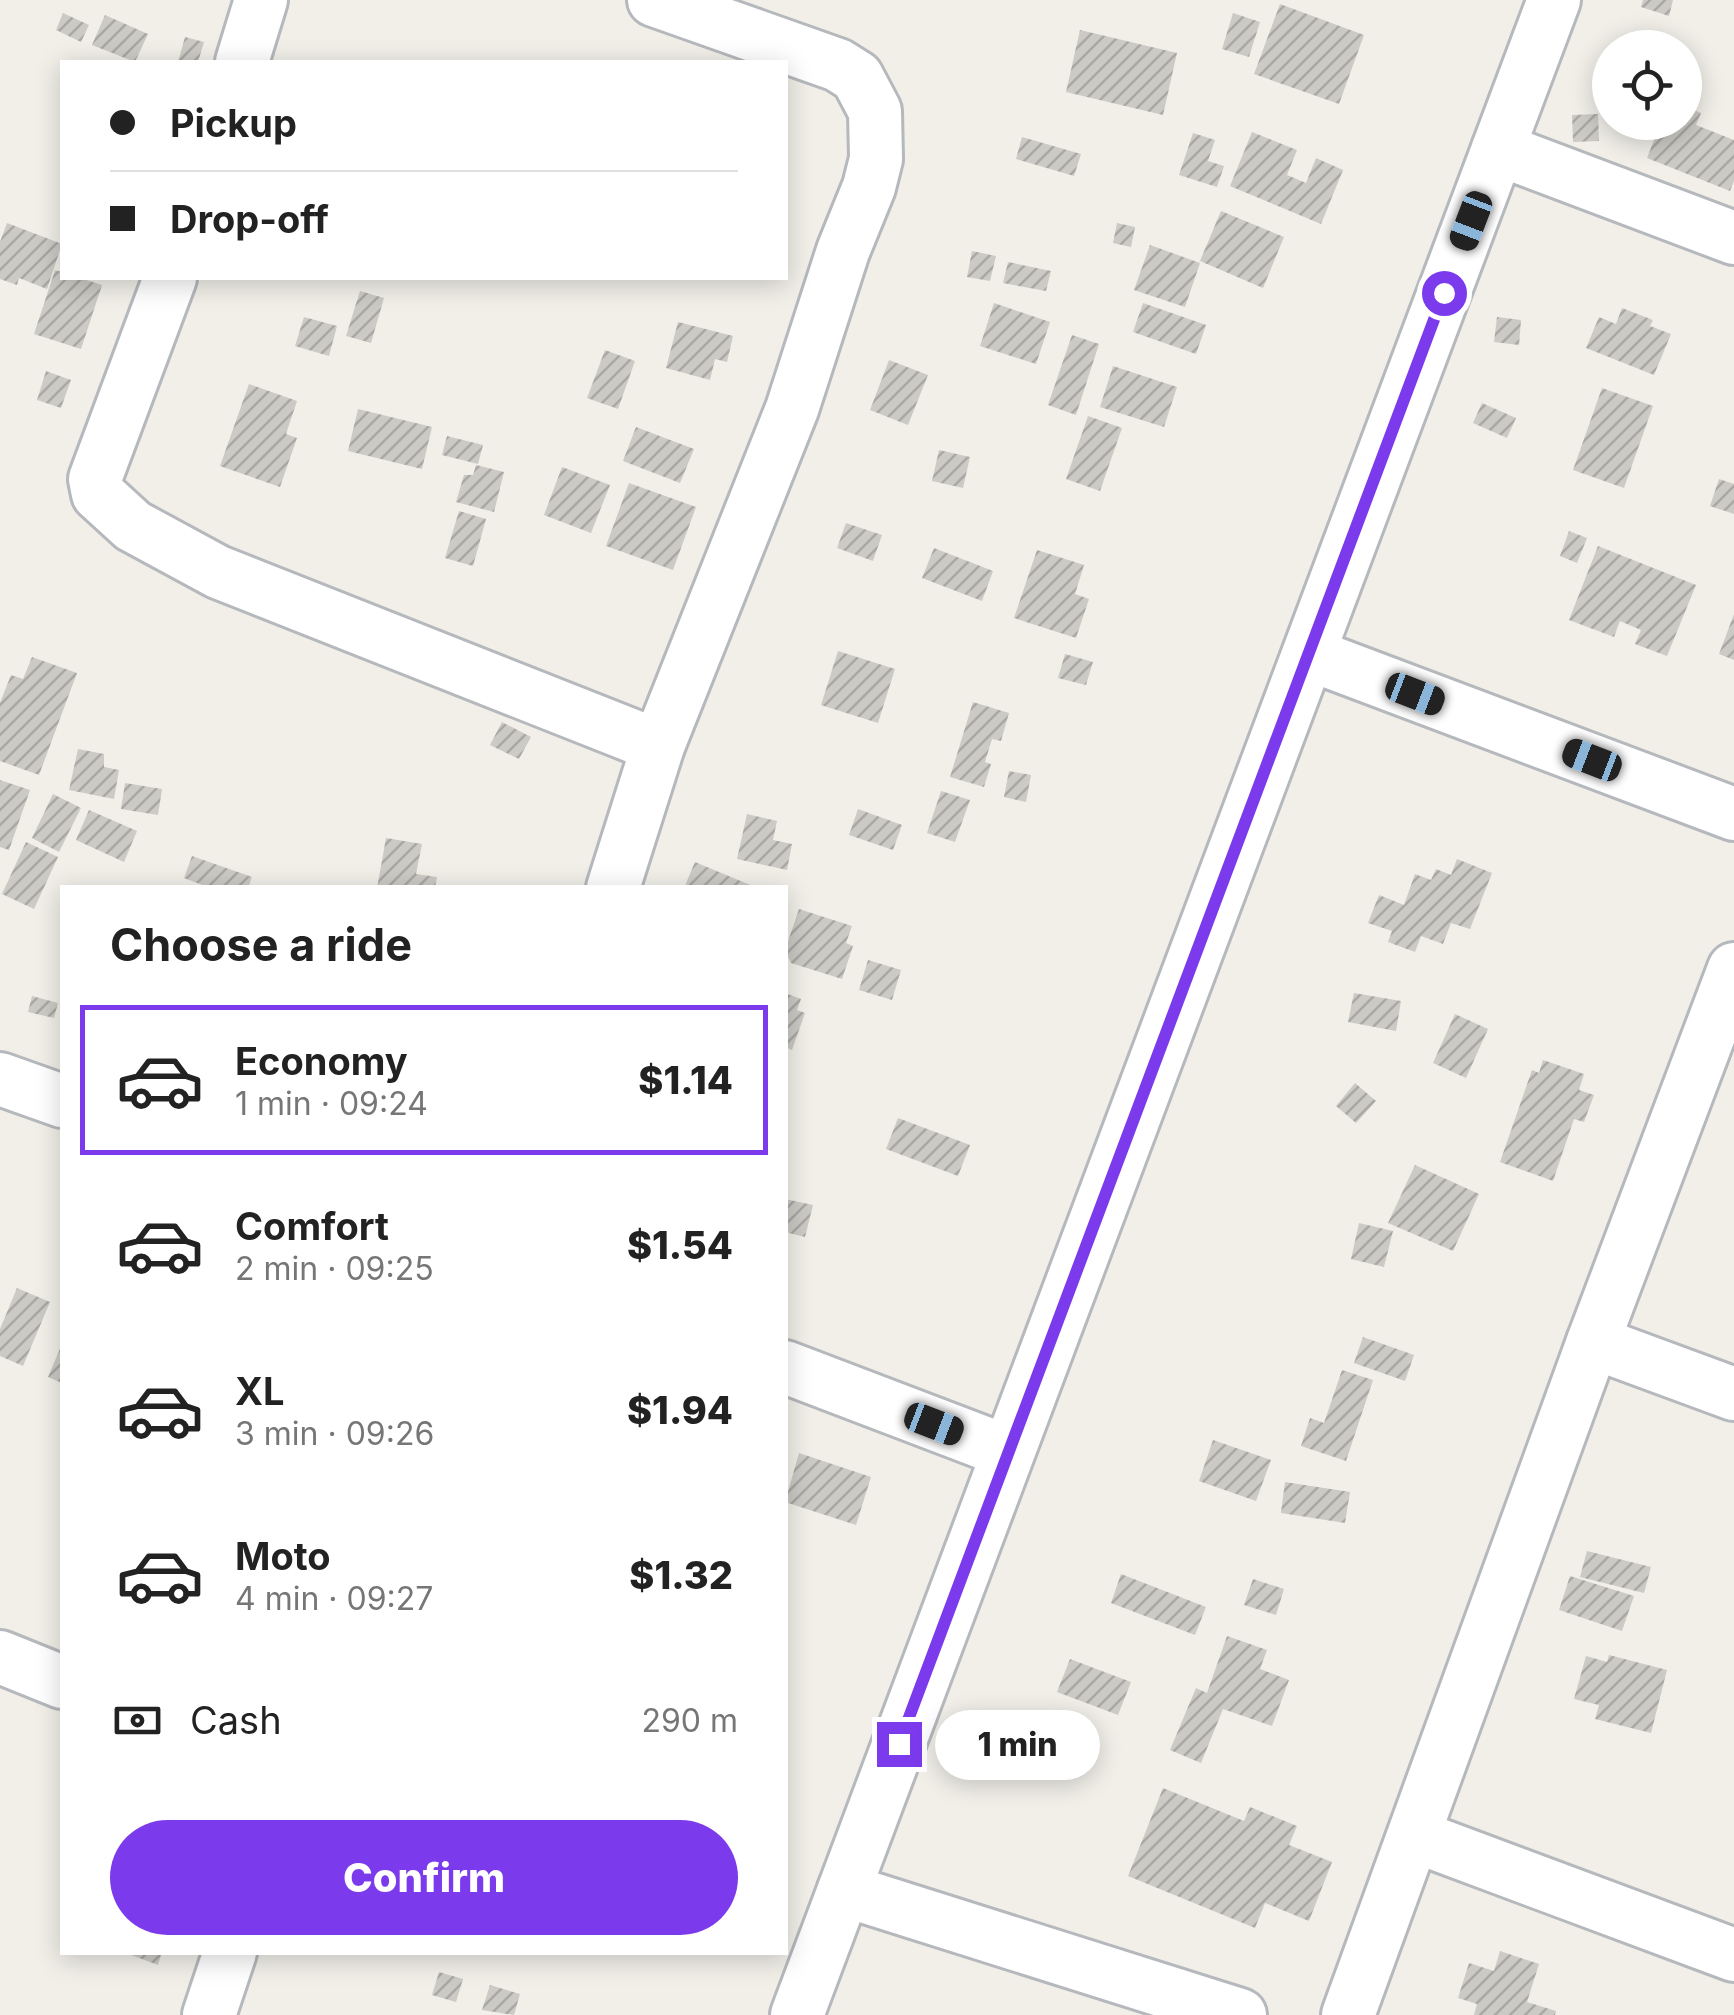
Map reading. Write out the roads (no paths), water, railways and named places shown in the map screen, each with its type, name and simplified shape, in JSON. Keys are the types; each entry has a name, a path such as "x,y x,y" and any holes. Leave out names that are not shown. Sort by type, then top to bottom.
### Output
{"street":[{"path":"243,60 261,0"},
{"path":"614,885 658,746 792,409 843,251 869,186 878,131 868,94 857,77 838,66 654,0"},
{"path":"797,2015 1554,0"},
{"path":"1498,148 1734,238"},
{"path":"169,280 95,479 98,494 110,508 133,526 218,572 658,746"},
{"path":"1308,654 1734,814"},
{"path":"1348,2015 1593,1342 1734,969"},
{"path":"0,1079 60,1100"},
{"path":"1593,1342 1734,1394"},
{"path":"788,1368 1008,1452"},
{"path":"0,1657 60,1681"},
{"path":"1415,1836 1734,1956"},
{"path":"844,1890 1240,2015"},
{"path":"209,2015 229,1955"}]}
